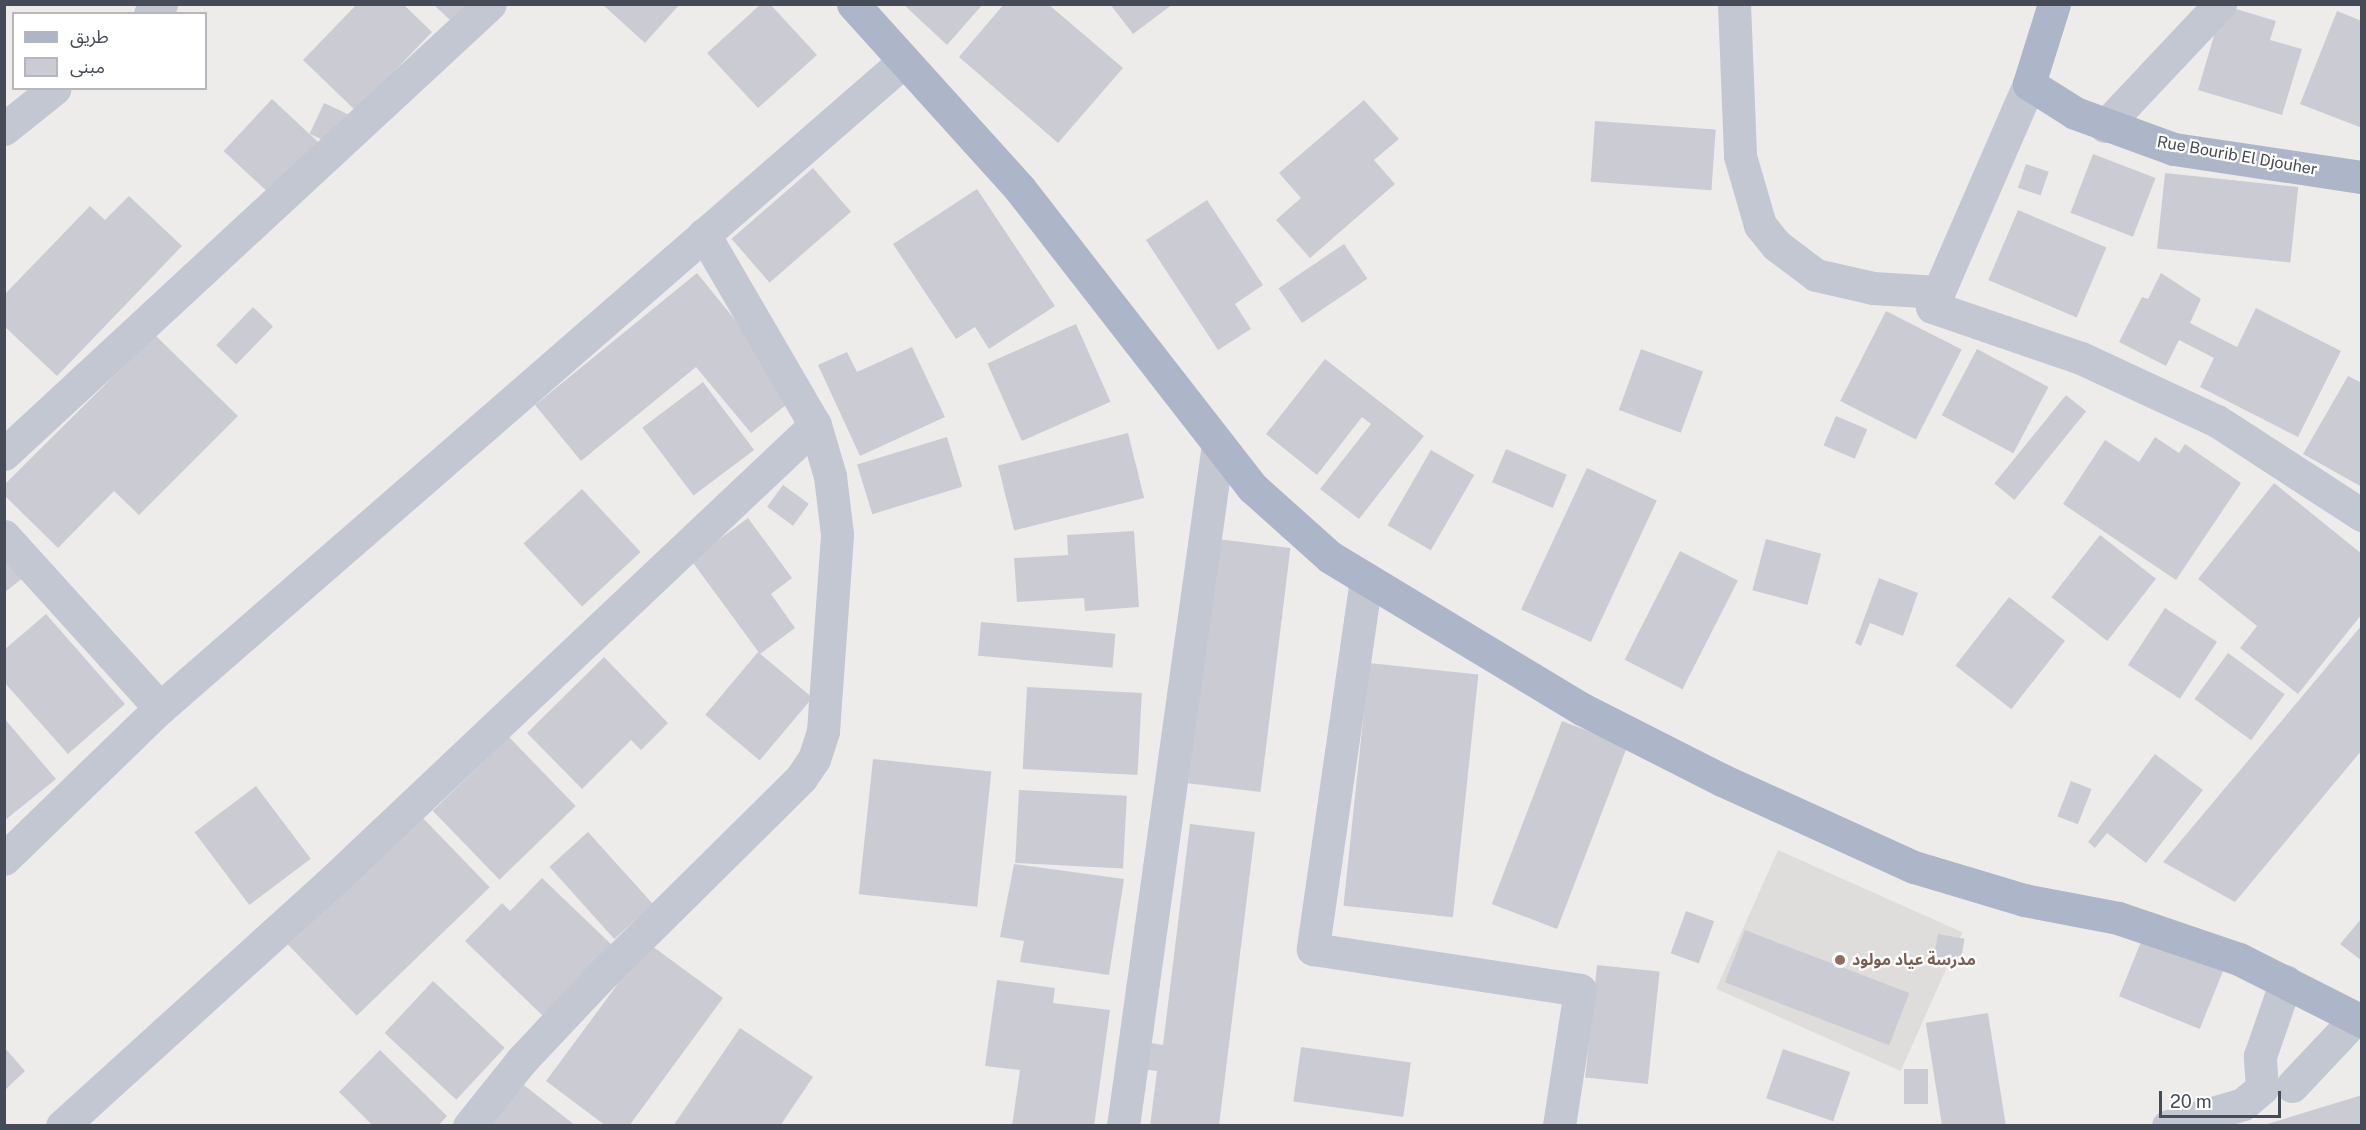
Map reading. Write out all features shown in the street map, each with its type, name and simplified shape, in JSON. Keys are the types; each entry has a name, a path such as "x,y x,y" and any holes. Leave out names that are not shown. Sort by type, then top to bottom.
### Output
{"main road":[{"path":"853,4 1020,189 1253,488 1330,556 1582,709 1722,780 1914,867 2024,900 2118,918 2239,959 2359,1019"},
{"path":"2030,84 2054,4"},
{"name":"Rue Bourib El Djouher","path":"2030,84 2105,126 2174,148 2361,177"}],"street":[{"path":"4,454 490,4"},
{"path":"1734,4 1740,156 1760,225 1776,245 1816,275 1873,288 1938,292"},
{"path":"2105,126 2220,4"},
{"path":"4,859 160,708 904,61"},
{"path":"2030,84 1932,307 2081,358 2217,421 2361,515"},
{"path":"4,129 53,90"},
{"path":"469,1125 521,1061 779,802 814,759 822,731 837,534 830,476 815,425 704,234"},
{"path":"62,1125 328,885 815,425"},
{"path":"1124,1125 1218,444"},
{"path":"4,536 160,708"},
{"path":"1366,579 1313,949 1580,990 1559,1125"},
{"path":"2168,1125 2243,1104 2262,1088 2260,1056 2286,981"},
{"path":"2292,1086 2359,1019"}],"shaded area":[{"name":"مدرسة عياد مولود","path":"1778,850 1963,932 1901,1071 1716,989"}],"building":[{"path":"357,4 403,4 432,32 356,111 303,60"},
{"path":"433,4 467,4 451,21"},
{"path":"602,4 680,4 645,43"},
{"path":"761,4 770,4 817,55 758,108 707,53"},
{"path":"903,4 983,4 947,45"},
{"path":"1004,4 1048,4 1123,68 1058,143 959,57"},
{"path":"1110,4 1173,4 1133,34"},
{"path":"2223,5 2276,21 2270,40 2302,49 2282,115 2198,90"},
{"path":"2337,11 2362,21 2362,128 2300,104"},
{"path":"272,99 324,147 276,199 224,151"},
{"path":"1364,100 1399,139 1374,160 1395,184 1310,258 1276,220 1301,198 1279,173"},
{"path":"324,103 350,115 336,146 310,134"},
{"path":"1595,121 1716,129 1711,190 1591,182"},
{"path":"2093,154 2156,178 2133,237 2070,213"},
{"path":"2026,164 2049,172 2041,195 2018,188"},
{"path":"813,168 851,212 770,283 731,239"},
{"path":"2165,173 2298,187 2290,263 2157,249"},
{"path":"977,189 1055,306 989,349 975,327 956,339 893,244"},
{"path":"129,196 182,246 57,376 4,326 4,295 90,206 105,220"},
{"path":"1207,200 1263,285 1235,304 1251,329 1218,350 1146,240"},
{"path":"2018,210 2106,248 2077,317 1988,280"},
{"path":"1344,244 1367,279 1302,323 1279,288"},
{"path":"697,273 797,396 751,433 696,367 581,461 535,405"},
{"path":"2161,273 2201,299 2190,323 2237,347 2256,308 2341,351 2298,437 2200,387 2214,358 2179,340 2166,366 2119,342 2142,297 2148,299"},
{"path":"253,307 273,326 236,365 216,345"},
{"path":"1886,311 1962,350 1916,440 1840,401"},
{"path":"1076,324 1111,402 1022,441 987,363"},
{"path":"155,335 238,416 139,515 114,491 58,548 4,495 4,485"},
{"path":"912,347 945,417 860,456 818,365 847,352 857,372"},
{"path":"1641,349 1703,372 1681,433 1619,410"},
{"path":"1977,349 2049,387 2013,453 1942,415"},
{"path":"1325,359 1424,436 1359,519 1320,489 1371,424 1362,417 1317,475 1266,434"},
{"path":"2348,376 2362,383 2362,487 2303,454"},
{"path":"703,382 754,450 693,496 642,428"},
{"path":"2066,395 2086,411 2014,500 1994,484"},
{"path":"1836,416 1867,429 1855,459 1823,445"},
{"path":"1128,433 1144,498 1014,530 998,465"},
{"path":"947,437 962,487 872,514 857,464"},
{"path":"2155,437 2179,453 2185,444 2241,483 2176,580 2063,504 2105,440 2139,462"},
{"path":"1506,449 1567,475 1553,508 1492,482"},
{"path":"1431,450 1474,475 1431,550 1388,525"},
{"path":"1587,468 1657,501 1591,642 1521,609"},
{"path":"2274,483 2362,554 2362,614 2298,694 2240,648 2257,626 2198,579"},
{"path":"783,485 809,504 793,526 767,507"},
{"path":"582,489 641,552 582,606 523,544"},
{"path":"748,518 792,578 771,594 795,628 760,654 691,560"},
{"path":"1134,531 1139,607 1085,611 1084,598 1017,602 1014,558 1068,555 1067,535"},
{"path":"2100,535 2156,579 2107,641 2051,597"},
{"path":"1218,539 1290,548 1260,792 1188,783"},
{"path":"1766,539 1821,554 1807,605 1752,590"},
{"path":"1680,551 1738,581 1683,689 1625,660"},
{"path":"4,552 25,576 4,593"},
{"path":"1879,578 1918,593 1903,636 1870,623 1861,646 1855,643"},
{"path":"2009,597 2065,641 2011,709 1955,666"},
{"path":"2165,608 2217,642 2180,699 2128,665"},
{"path":"46,614 125,704 68,754 4,682 4,650"},
{"path":"981,622 1115,634 1113,668 978,656"},
{"path":"2362,625 2362,750 2235,902 2163,862"},
{"path":"758,652 812,698 760,760 705,715"},
{"path":"2228,653 2285,694 2251,740 2194,699"},
{"path":"604,657 668,723 641,750 631,740 582,789 527,733"},
{"path":"1369,663 1478,674 1453,917 1343,906"},
{"path":"1027,687 1142,693 1138,775 1023,769"},
{"path":"4,718 56,779 4,821"},
{"path":"1562,721 1627,746 1557,929 1492,904"},
{"path":"509,737 576,806 499,880 433,811"},
{"path":"2155,754 2203,790 2146,863 2107,833 2095,848 2088,842"},
{"path":"873,759 991,771 977,907 859,894"},
{"path":"2071,781 2092,789 2078,824 2057,816"},
{"path":"256,786 311,859 249,905 195,832"},
{"path":"1019,790 1127,796 1123,869 1015,863"},
{"path":"421,816 490,887 357,1016 288,945"},
{"path":"1190,824 1255,832 1219,1126 1150,1126 1157,1071 1141,1069 1145,1042 1163,1045"},
{"path":"588,832 653,904 614,939 549,867"},
{"path":"1014,864 1124,879 1109,975 1020,962 1024,941 1000,937"},
{"path":"542,878 613,946 544,1017 465,941 502,903 510,911"},
{"path":"1686,911 1714,921 1699,964 1671,953"},
{"path":"2362,918 2362,961 2340,944"},
{"path":"1745,930 1909,993 1889,1045 1725,982"},
{"path":"1938,934 1965,939 1960,965 1933,961"},
{"path":"2143,937 2224,970 2200,1029 2119,996"},
{"path":"648,943 723,998 629,1126 606,1126 546,1081"},
{"path":"1597,965 1660,972 1648,1084 1585,1077"},
{"path":"997,980 1055,988 1053,1003 1110,1010 1094,1126 1012,1126 1020,1070 985,1066"},
{"path":"433,981 505,1048 456,1100 385,1033"},
{"path":"1988,1013 2006,1126 1942,1126 1926,1023"},
{"path":"740,1028 813,1077 780,1126 673,1126"},
{"path":"1301,1047 1411,1062 1403,1117 1293,1101"},
{"path":"5,1048 25,1071 5,1090"},
{"path":"1783,1049 1850,1072 1833,1121 1766,1098"},
{"path":"380,1050 447,1116 438,1126 373,1126 339,1092"},
{"path":"1904,1069 1928,1069 1928,1104 1904,1104"},
{"path":"520,1082 576,1126 485,1126"},
{"path":"2362,1095 2362,1126 2264,1126 2264,1125"}],"place":[{"name":"مدرسة عياد مولود","path":"1840,960"}]}
